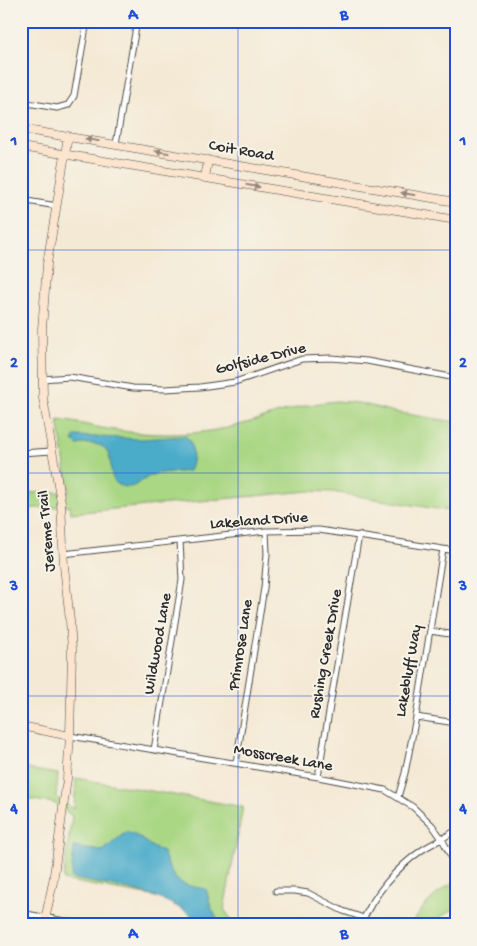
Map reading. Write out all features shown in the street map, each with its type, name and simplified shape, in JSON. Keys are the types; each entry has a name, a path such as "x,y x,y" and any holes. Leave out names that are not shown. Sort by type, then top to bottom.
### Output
{"main road":[{"name":"Coit Road","path":"21,128 456,202"},
{"name":"Jereme Trail","path":"45,921 53,882 64,805 70,736 71,640 63,554 61,502 45,411 42,378 42,317 48,264 68,136"},
{"name":"Coit Road","path":"21,147 456,220"},
{"path":"205,178 208,160"},
{"path":"21,726 70,736"}],"street":[{"path":"21,102 58,108 68,106 74,96 87,21"},
{"path":"116,144 138,21"},
{"path":"21,200 57,206"},
{"name":"Golfside Drive","path":"42,378 70,377 133,388 200,387 235,382 302,360 331,358 367,361 456,378"},
{"path":"21,453 52,451"},
{"name":"Lakeland Drive","path":"63,554 266,531 319,530 456,551"},
{"name":"Primrose Lane","path":"236,763 264,588 267,554 266,531"},
{"name":"Rushing Creek Drive","path":"318,777 359,535"},
{"name":"Wildwood Lane","path":"154,750 182,580 180,541"},
{"name":"Lakebluff Way","path":"398,797 404,781 416,717 443,549"},
{"path":"430,631 456,635"},
{"path":"416,717 456,723"},
{"name":"Mosscreek Lane","path":"70,736 386,790 419,812 432,825 442,839 456,866"},
{"path":"361,925 374,900 396,873 424,849 456,830"},
{"path":"276,891 308,893 343,911 364,918"},
{"path":"21,913 45,921 87,925"}],"green space":[{"path":"337,401 359,403 394,412 456,422 456,512 332,492 308,491 71,513 70,506 21,509 21,493 69,492 58,420 106,429 155,434 177,434 226,428 304,406"},
{"path":"21,768 58,774 56,797 74,809 76,778 243,807 224,909 235,925 204,925 195,909 168,899 63,880 72,816 54,803 26,799 21,824"},
{"path":"456,881 456,908 440,917 442,925 412,925 420,911 431,900"}],"water":[{"path":"74,436 143,439 185,436 191,443 193,452 192,463 189,471 155,474 133,486 126,487 115,482 112,476 108,452 103,447 93,444 77,445 73,441"},
{"path":"128,832 163,852 177,880 188,885 206,889 212,909 220,925 203,925 174,905 141,892 71,878 74,847 102,851"}]}
